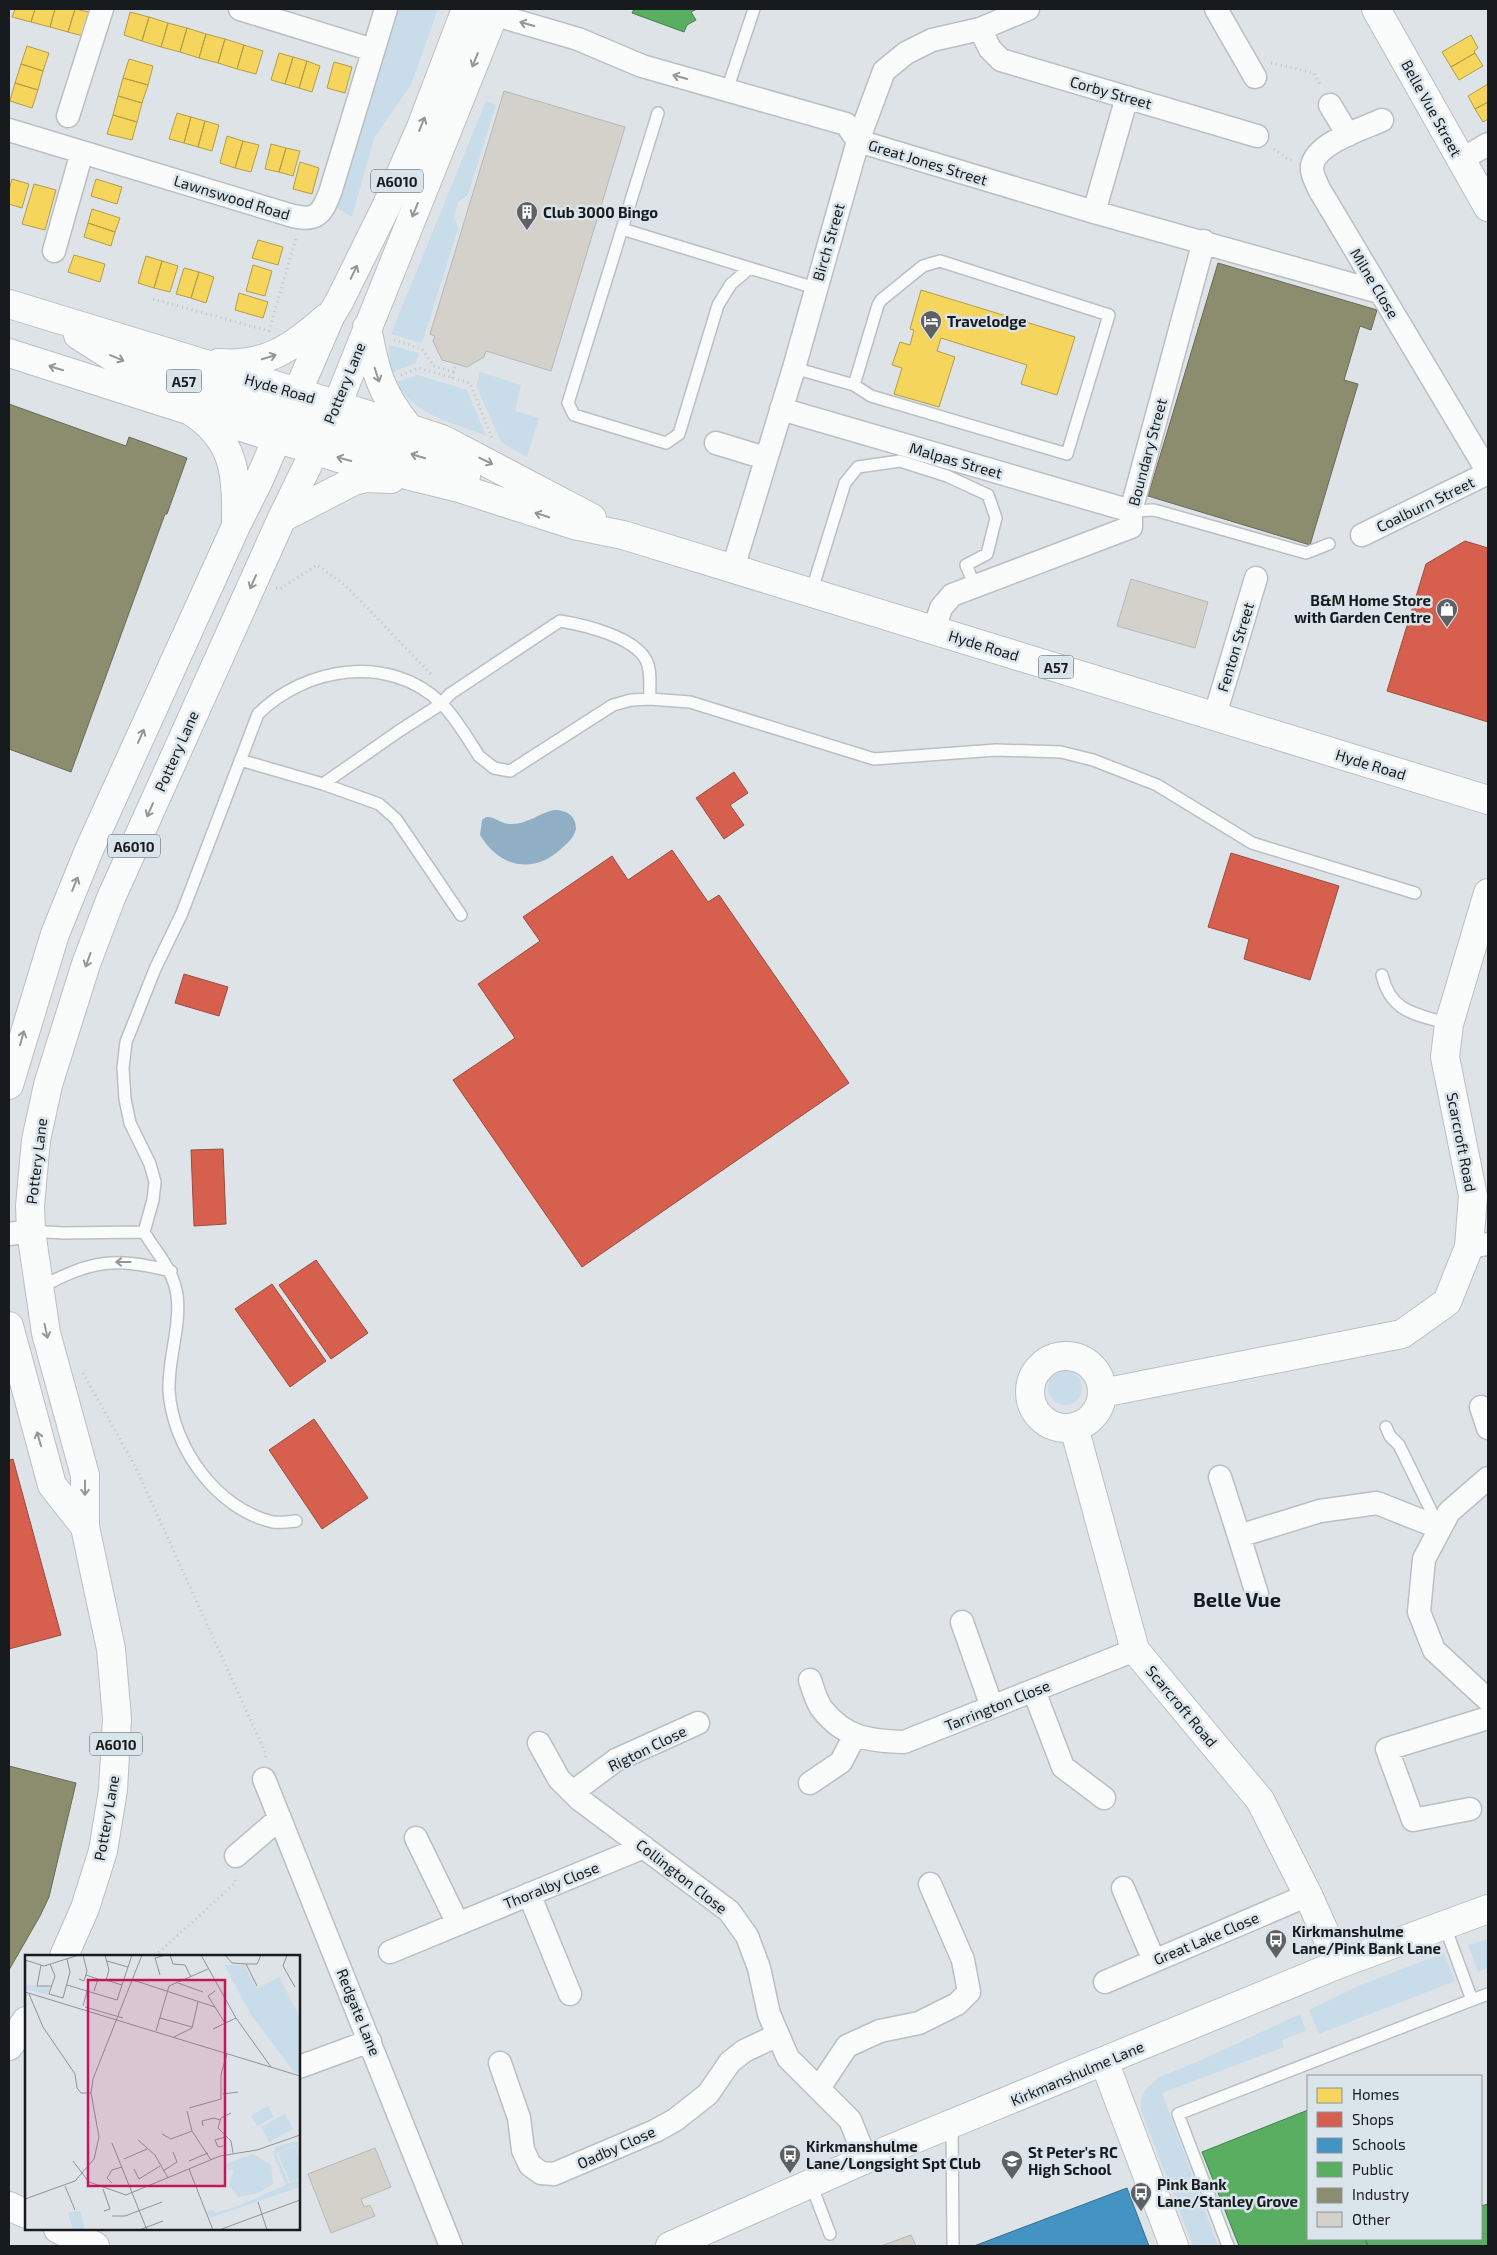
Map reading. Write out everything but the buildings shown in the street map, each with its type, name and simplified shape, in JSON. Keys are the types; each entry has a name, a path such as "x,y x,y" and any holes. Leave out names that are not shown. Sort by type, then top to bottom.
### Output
{"main road":[{"name":"A6010","path":"9,1085 54,934 89,850 288,415 331,315 340,302 386,207 421,127 466,9"},
{"name":"Belle Vue Street","path":"1376,9 1488,207"},
{"name":"Pottery Lane","path":"64,1955 86,1908 103,1851 113,1790 117,1719 111,1649 85,1527 85,1475 46,1333 39,1289 20,1232 30,1206 36,1140 48,1085 86,964 111,898 282,518 326,428 493,11"},
{"name":"Hyde Road","path":"9,304 46,314 186,360 288,415 326,428 409,428 442,439 623,535"},
{"name":"A57","path":"46,314 114,358 288,415 310,433 326,428 426,458 469,478 507,503"},
{"name":"A57","path":"186,360 230,364 270,357 281,353 303,339 331,315"},
{"path":"367,327 373,363 380,386 396,412 409,428"},
{"name":"Hyde Road","path":"9,353 186,409 288,415"},
{"path":"186,409 212,429 230,456 237,492 236,526"},
{"name":"Hyde Road","path":"326,428 345,460 459,488 574,525 623,535 1488,800"},
{"name":"A57","path":"282,518 331,491 365,478 400,480 459,488"},
{"name":"Scarcroft Road","path":"1102,1393 1402,1334 1447,1302 1478,1245 1473,1196 1445,1057 1449,1024 1488,893"},
{"name":"Pottery Lane","path":"9,1326 52,1485 85,1527"},
{"path":"1064,1356 1076,1357 1087,1362 1096,1370 1101,1381 1102,1393 1100,1404 1094,1415 1085,1423 1074,1427 1062,1428 1050,1424 1040,1417 1033,1407 1030,1396 1031,1384 1035,1373 1043,1364 1053,1358 1064,1356"},
{"name":"Scarcroft Road","path":"1074,1427 1135,1650 1260,1800 1308,1895 1339,1964"},
{"name":"Kirkmanshulme Lane","path":"670,2246 866,2159 1339,1964 1488,1909"},
{"path":"9,2046 25,2022"},
{"path":"1104,2061 1174,2246"},
{"path":"9,2206 25,2214"},
{"path":"60,2230 95,2246"}],"street":[{"path":"68,116 102,9"},
{"path":"240,9 373,50"},
{"name":"Lawnswood Road","path":"9,130 293,216 312,217 323,211 330,193 386,9"},
{"name":"Birch Street","path":"733,568 794,368 858,141 884,71 906,53 932,40 980,29 1028,9"},
{"path":"1216,9 1255,77"},
{"name":"Great Jones Street","path":"493,11 578,39 642,66 846,124 858,141 1094,212 1204,241 1379,292"},
{"name":"Corby Street","path":"980,29 990,49 1001,60 1257,136"},
{"path":"1094,212 1127,97"},
{"path":"1330,105 1348,135"},
{"path":"1312,166 1321,150 1348,135 1382,120"},
{"path":"1461,160 1488,144"},
{"path":"54,251 82,152"},
{"name":"Milne Close","path":"1312,166 1312,174 1318,189 1488,473"},
{"name":"Boundary Street","path":"934,630 941,608 952,594 1131,527 1131,511 1204,241"},
{"name":"Malpas Street","path":"781,409 1131,511"},
{"path":"716,443 765,458"},
{"name":"Coalburn Street","path":"1362,535 1488,473"},
{"name":"Fenton Street","path":"1215,715 1256,578"},
{"path":"1481,1407 1488,1428"},
{"path":"1220,1476 1257,1594"},
{"path":"1488,1478 1449,1512 1424,1559 1419,1612 1434,1650 1488,1700"},
{"path":"1238,1536 1320,1511 1377,1503 1440,1528"},
{"path":"962,1622 992,1707"},
{"name":"Tarrington Close","path":"810,1680 821,1708 844,1731 874,1741 904,1742 1135,1650"},
{"path":"1034,1690 1063,1767 1104,1798"},
{"path":"1470,1808 1412,1820 1387,1749 1488,1718"},
{"name":"Rigton Close","path":"573,1792 616,1760 698,1723"},
{"path":"810,1783 841,1762 855,1735"},
{"name":"Collington Close","path":"539,1743 558,1779 728,1911 747,1936 759,1968 769,2014 788,2058 850,2120 866,2159"},
{"name":"Redgate Lane","path":"264,1780 451,2246"},
{"path":"236,1856 280,1818"},
{"path":"416,1838 458,1924"},
{"name":"Thoralby Close","path":"390,1952 644,1847"},
{"path":"819,2088 847,2046 880,2031 919,2023 957,2004 969,1992 963,1960 930,1884"},
{"path":"1123,1888 1154,1961"},
{"path":"529,1894 570,1994"},
{"name":"Great Lake Close","path":"1105,1982 1308,1895"},
{"name":"Oadby Close","path":"500,2063 519,2118 523,2150 526,2158 530,2165 541,2173 554,2174 655,2131 676,2120 708,2094 730,2062 744,2051 778,2034"},
{"path":"300,2067 370,2041"}],"lane":[{"path":"727,90 754,9"},
{"path":"658,113 568,403 574,415 666,443 680,434 718,305 731,284 750,268"},
{"path":"622,229 815,288"},
{"path":"794,368 854,384 871,396 1066,454 1109,315 940,262 932,262 923,266 881,300 854,384"},
{"path":"811,593 845,483 858,468 900,461 947,476 988,495 996,518 987,554 966,565 974,586"},
{"path":"1131,511 1154,510 1306,553 1328,544"},
{"path":"324,784 398,731 441,704 450,694 560,621 589,626 628,643 641,653 647,662 650,699"},
{"path":"296,1521 274,1522 247,1512 218,1493 193,1461 178,1433 172,1413 169,1391 169,1372 177,1319 177,1295 171,1270 154,1249 144,1232 153,1200 155,1182 150,1164 130,1123 125,1099 123,1068 126,1042 156,969 182,913 258,714 272,700 300,684 325,675 358,672 404,680 418,687 441,704 486,764 494,768 510,771 613,705 631,700 650,699 690,702 874,759 996,750 1061,752 1093,760 1157,785 1252,843 1415,893"},
{"path":"240,760 324,784 379,804 396,819 461,916"},
{"path":"1382,975 1386,992 1404,1010 1449,1024"},
{"path":"20,1232 63,1234 144,1232"},
{"path":"39,1289 80,1268 105,1262 135,1262 171,1270"},
{"path":"1386,1427 1390,1436 1399,1445 1440,1528"},
{"path":"1444,1924 1472,2000"},
{"path":"1228,2246 1178,2114 1488,1994"},
{"path":"952,2125 953,2246"},
{"path":"810,2184 830,2234"}],"path":[{"path":"1243,56 1314,73 1330,105"},
{"path":"1257,136 1288,159 1312,166"},
{"name":"Lawnswood Road","path":"154,299 269,331 298,229"},
{"path":"392,339 422,349 434,366 454,372"},
{"path":"452,378 456,364"},
{"path":"398,377 419,368 470,383 495,445"},
{"path":"276,588 280,589 317,565 346,586 450,694"},
{"path":"78,1364 136,1468 266,1754 264,1780"},
{"path":"156,1955 235,1883 236,1856"}],"shaded area":[{"path":"395,9 438,9 411,85 374,138 352,217 334,207"},
{"path":"486,101 496,105 468,195 458,202 454,216 458,229 422,343 391,334"},
{"path":"389,345 419,353 416,363 393,372 390,363"},
{"path":"480,372 521,385 515,411 539,418 527,457 502,443 476,386"},
{"path":"418,375 467,390 486,436 436,416 413,402 397,382"},
{"path":"554,810 570,814 576,824 576,829 573,837 565,846 551,857 540,862 518,864 507,861 497,855 480,835 482,820 486,817 508,824 518,824"},
{"path":"1065,1371 1072,1372 1077,1376 1081,1381 1081,1395 1077,1400 1072,1404 1065,1405 1058,1404 1053,1400 1049,1395 1048,1388 1049,1381 1053,1376 1058,1372"},
{"path":"1488,1939 1488,1968 1478,1972 1468,1945"},
{"path":"1444,1953 1455,1981 1319,2034 1309,2010 1363,1984"},
{"path":"1300,2014 1306,2031 1282,2040 1284,2047 1162,2093 1218,2246 1193,2246 1141,2110 1141,2099 1146,2089 1159,2077 1197,2062"}],"place":[{"name":"Club 3000 Bingo","path":"527,231"},
{"name":"Travelodge","path":"931,340"},
{"name":"B&M Home Store with Garden Centre","path":"1447,628"},
{"name":"Kirkmanshulme Lane/Pink Bank Lane","path":"1276,1959"},
{"name":"Kirkmanshulme Lane/Longsight Spt Club","path":"790,2174"},
{"name":"St Peter's RC High School","path":"1012,2180"},
{"name":"Pink Bank Lane/Stanley Grove","path":"1141,2212"}],"district":[{"name":"Belle Vue","path":"1237,1599"}]}
